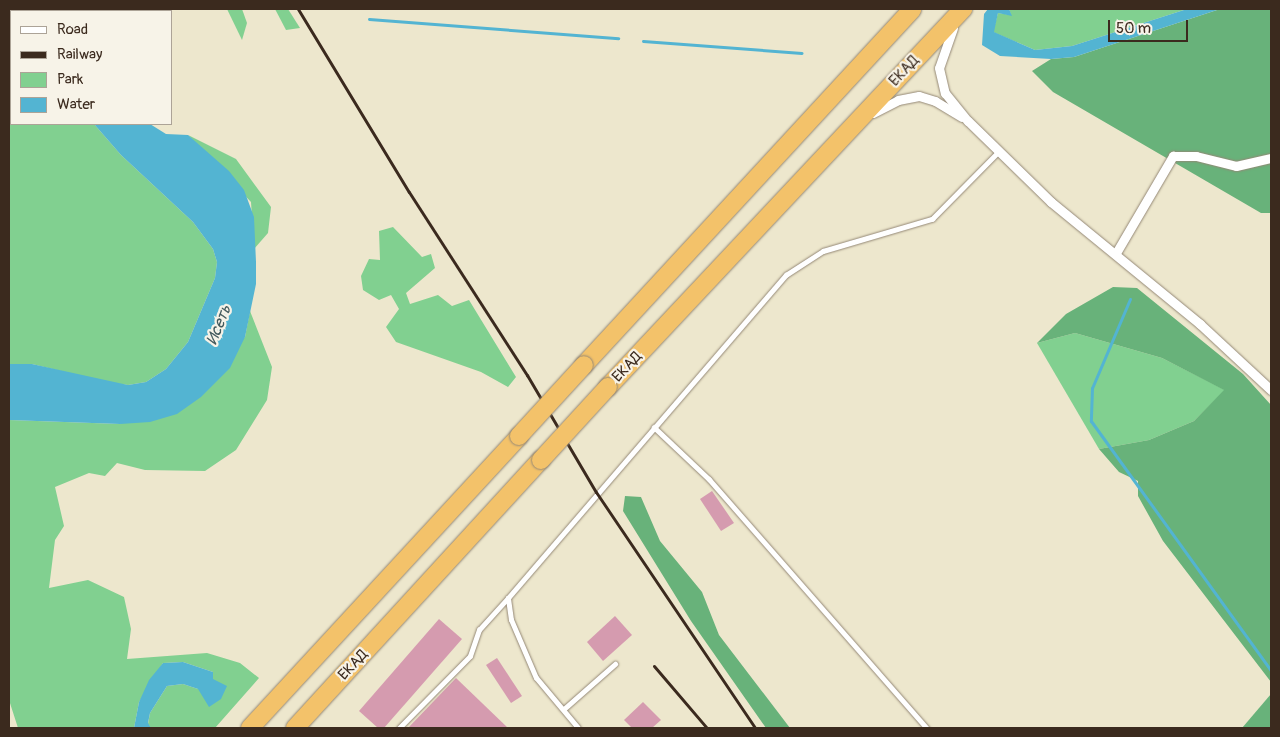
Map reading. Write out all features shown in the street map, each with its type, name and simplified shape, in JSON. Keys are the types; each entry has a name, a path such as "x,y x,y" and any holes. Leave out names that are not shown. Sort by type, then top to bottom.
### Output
{"highway":[{"path":"250,728 912,9"},
{"name":"ЕКАД","path":"295,728 608,387 962,9"}],"street":[{"path":"962,9 947,39 939,68 946,93 968,121 1000,150 1051,202 1116,253 1271,390"},
{"path":"852,126 898,100 919,96 935,101 968,121"},
{"path":"1116,253 1174,156 1196,156 1236,166 1271,158"}],"lane":[{"path":"399,728 470,656 479,630 786,275 823,251 932,219 1000,150"},
{"path":"654,427 709,479 927,728"},
{"path":"508,598 511,620 536,678 564,709 578,728"},
{"path":"564,709 615,664"}],"green space":[{"path":"9,9 61,9 10,10 10,125 95,125 121,155 193,222 213,249 217,262 215,278 188,342 166,369 146,382 128,385 106,382 32,364 9,364"},
{"path":"227,9 242,9 247,23 242,40"},
{"path":"275,9 288,9 300,28 286,30"},
{"path":"1009,9 1187,9 1072,46 1035,50 993,32 998,13 1011,15"},
{"path":"1220,9 1271,9 1271,213 1261,213 1053,92 1032,71 1051,59 1074,57"},
{"path":"188,135 236,159 271,207 268,233 254,249 251,202"},
{"path":"393,227 422,257 431,254 435,268 406,293 410,304 438,295 452,306 469,300 516,377 508,387 481,372 396,342 386,327 399,309 391,295 379,300 363,290 361,276 369,259 380,260 379,231"},
{"path":"1113,287 1137,288 1243,374 1271,405 1271,682 1163,541 1138,496 1138,481 1119,472 1099,449 1149,440 1194,421 1224,390 1162,358 1075,333 1037,343 1066,314"},
{"path":"250,311 272,367 267,400 236,450 205,471 145,470 117,463 105,476 89,473 55,487 64,526 55,540 49,588 88,580 124,597 131,629 127,659 207,653 240,663 259,678 215,728 151,728 148,724 150,713 167,686 183,684 198,689 213,679 213,672 183,662 163,663 139,702 134,728 18,728 9,700 9,420 120,424 245,337"},
{"path":"1075,333 1162,358 1225,390 1194,421 1149,440 1099,449 1037,343"},
{"path":"625,496 641,497 660,541 702,592 719,635 790,728 766,728 691,621 623,511"},
{"path":"1271,694 1271,728 1242,728"}],"water":[{"path":"988,9 1009,9 1012,16 998,13 994,32 1035,50 1072,46 1187,9 1220,9 1074,57 1051,59 1000,56 982,45 984,14"},
{"name":"Исеть","path":"95,125 152,125 166,134 188,135 229,171 244,190 254,217 256,262 256,284 245,337 230,368 201,397 177,414 150,422 120,424 9,420 9,364 32,364 128,385 146,382 166,369 188,342 215,278 217,262 213,249 193,222 121,155"},
{"path":"183,662 213,672 213,679 227,686 221,699 209,707 198,689 183,684 167,686 150,713 148,723 151,728 134,728 139,702 149,680 163,663"}],"building":[{"path":"712,491 734,523 721,531 700,499"},
{"path":"615,616 632,635 603,661 587,642"},
{"path":"439,619 462,639 384,728 378,728 359,711"},
{"path":"497,658 522,696 511,703 486,665"},
{"path":"456,678 508,728 408,728"},
{"path":"643,702 661,720 652,728 632,728 624,720"}],"waterway":[{"path":"369,19 618,38"},
{"path":"643,41 802,53"},
{"path":"1130,299 1092,388 1091,421 1271,671"}],"railway":[{"path":"298,9 409,192 527,375 596,492 755,728"},
{"path":"654,666 707,728"}]}
